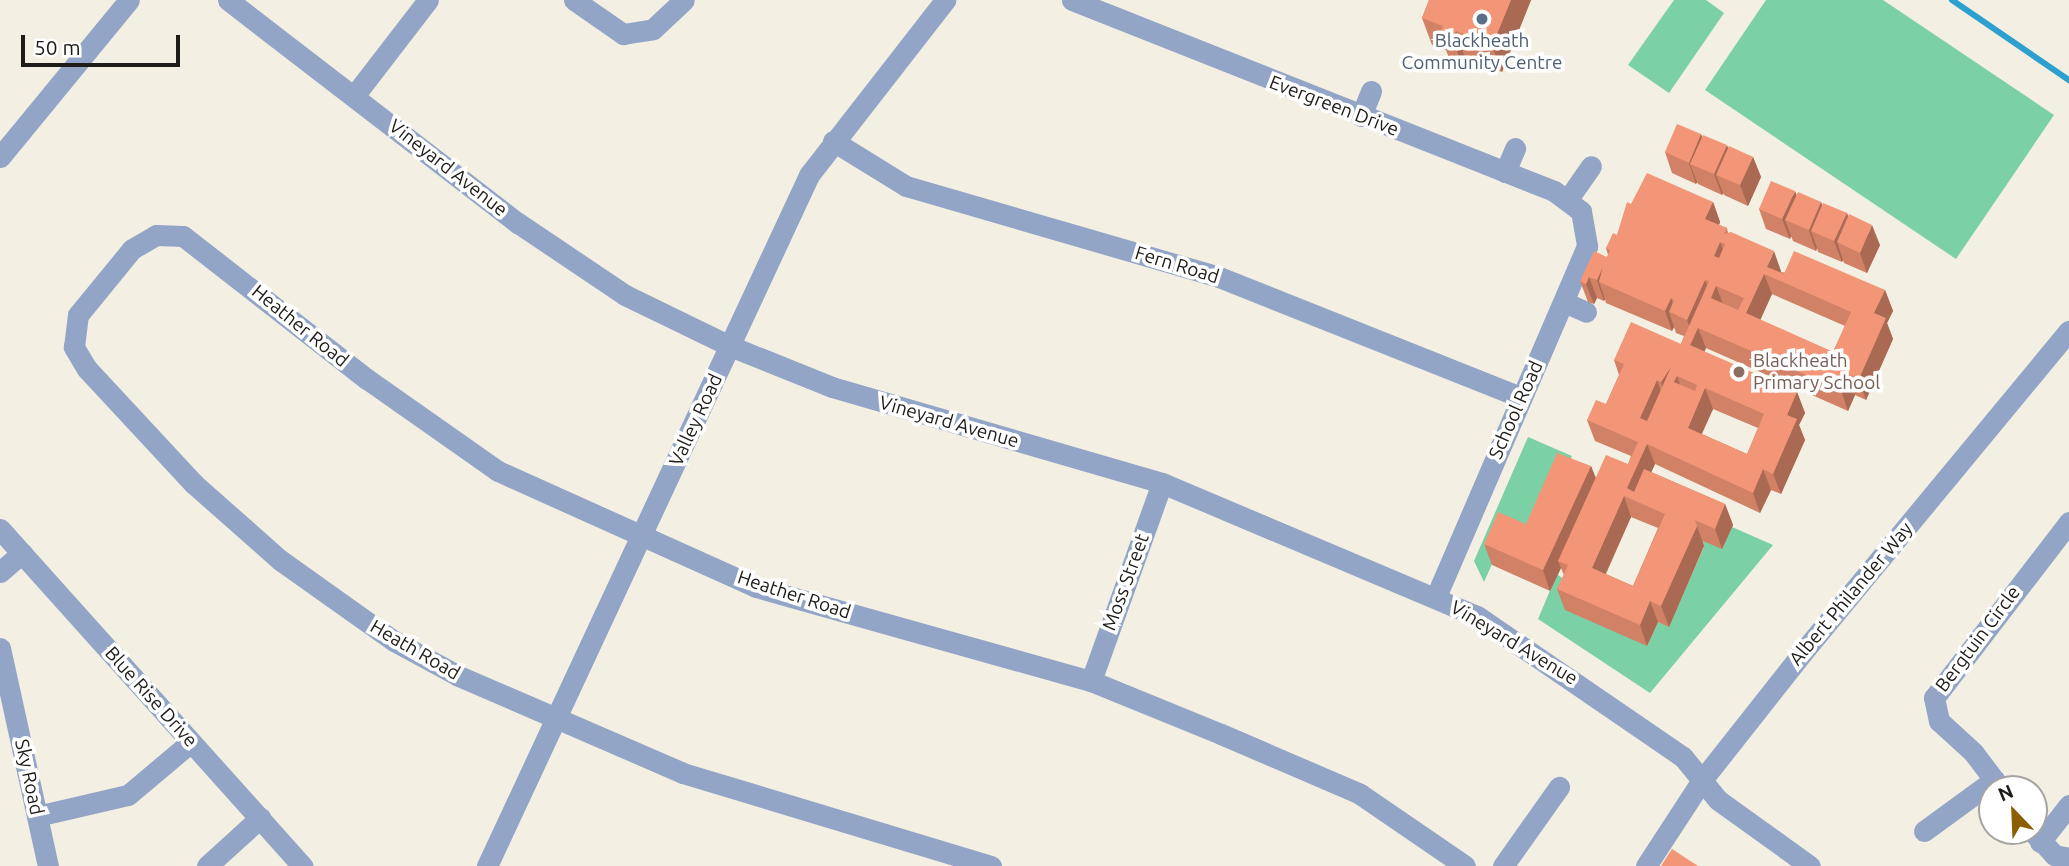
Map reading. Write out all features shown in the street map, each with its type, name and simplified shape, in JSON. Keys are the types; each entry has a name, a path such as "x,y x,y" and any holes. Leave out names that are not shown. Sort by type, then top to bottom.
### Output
{"street":[{"path":"0,157 129,0"},
{"name":"Vineyard Avenue","path":"228,0 583,270 730,346 887,404 1161,483 1436,596 1477,616 1615,706 1683,757 1718,800 1795,862"},
{"path":"354,96 428,0"},
{"path":"574,0 622,34 653,29 671,17 684,0"},
{"name":"Valley Road","path":"487,866 809,175 945,0"},
{"name":"Evergreen Drive","path":"1072,0 1568,199 1586,222"},
{"path":"1361,116 1371,91"},
{"name":"Fern Road","path":"833,141 906,186 1219,277 1521,397"},
{"path":"1505,172 1515,148"},
{"path":"1568,199 1591,166"},
{"name":"School Road","path":"1436,596 1587,246 1586,222"},
{"name":"Heather Road","path":"169,233 202,248 367,379 498,471 756,587 1091,681 1360,794 1465,866"},
{"name":"Heath Road","path":"169,233 132,249 78,315 74,347 87,369 194,484 280,560 394,641 457,676 557,720 683,773 991,866"},
{"path":"1564,302 1586,312"},
{"name":"Albert Philander Way","path":"1646,866 1703,780 1803,652 2069,331"},
{"name":"Moss Street","path":"1091,681 1161,483"},
{"name":"Bergtuin Circle","path":"1990,775 1939,721 1934,698 2069,522"},
{"name":"Blue Rise Drive","path":"0,529 302,866"},
{"path":"0,572 22,553"},
{"name":"Sky Road","path":"0,648 48,866"},
{"path":"37,816 128,795 191,742"},
{"path":"1503,866 1559,787"},
{"path":"1924,831 1978,797"},
{"path":"2048,825 2069,805"},
{"path":"208,866 260,818"},
{"path":"2044,845 2054,856 2069,858"}],"green space":[{"path":"1674,0 1706,0 1724,13 1669,93 1628,65"},
{"path":"1766,0 1883,0 2054,115 1956,259 1705,90"},
{"path":"1528,437 1572,456 1533,545 1506,533 1484,582 1474,561"},
{"path":"1732,527 1773,545 1650,693 1538,619 1557,574 1647,646 1658,622 1669,626 1704,547 1703,541"}],"building":[{"path":"1429,0 1511,0 1492,46 1456,31 1453,39 1440,34 1443,26 1422,18"},
{"path":"1677,124 1701,134 1689,163 1665,152"},
{"path":"1703,135 1727,145 1714,174 1690,164"},
{"path":"1729,146 1753,157 1740,185 1716,175"},
{"path":"1647,173 1713,202 1705,219 1727,228 1724,234 1731,232 1774,251 1767,267 1784,274 1794,251 1885,290 1874,313 1886,318 1859,379 1848,374 1841,390 1698,328 1690,345 1797,392 1787,415 1797,419 1773,474 1763,469 1753,493 1647,444 1627,488 1634,492 1644,469 1725,504 1715,529 1695,520 1697,526 1661,606 1650,601 1640,625 1557,589 1568,565 1558,561 1606,455 1628,464 1638,442 1587,420 1596,400 1606,404 1624,364 1614,360 1631,322 1681,344 1709,281 1705,280 1687,320 1669,312 1674,300 1671,298 1665,311 1599,282 1603,267 1597,280 1589,277 1586,284 1580,281 1594,251 1607,257 1610,250 1606,248 1613,233 1617,235 1627,202 1631,204","holes":["1720,242 1725,244 1719,258 1714,256","1764,274 1851,312 1833,352 1746,313","1716,286 1744,298 1738,310 1711,298","1671,367 1647,421 1640,418 1657,380 1661,382","1677,376 1697,385 1695,391 1674,382","1705,388 1764,414 1747,454 1688,428","1624,496 1665,514 1633,586 1592,568"]},
{"path":"1771,181 1795,191 1782,219 1759,209"},
{"path":"1798,192 1821,202 1809,230 1785,220"},
{"path":"1823,203 1847,213 1834,241 1811,231"},
{"path":"1849,214 1872,225 1860,253 1837,242"},
{"path":"1557,453 1591,466 1543,570 1484,544 1498,512 1526,524"},
{"path":"1672,849 1698,866 1661,866"}],"waterway":[{"path":"1952,0 2069,80"}],"place":[{"name":"Blackheath Community Centre","path":"1482,19"},
{"name":"Blackheath Primary School","path":"1739,372"}]}
